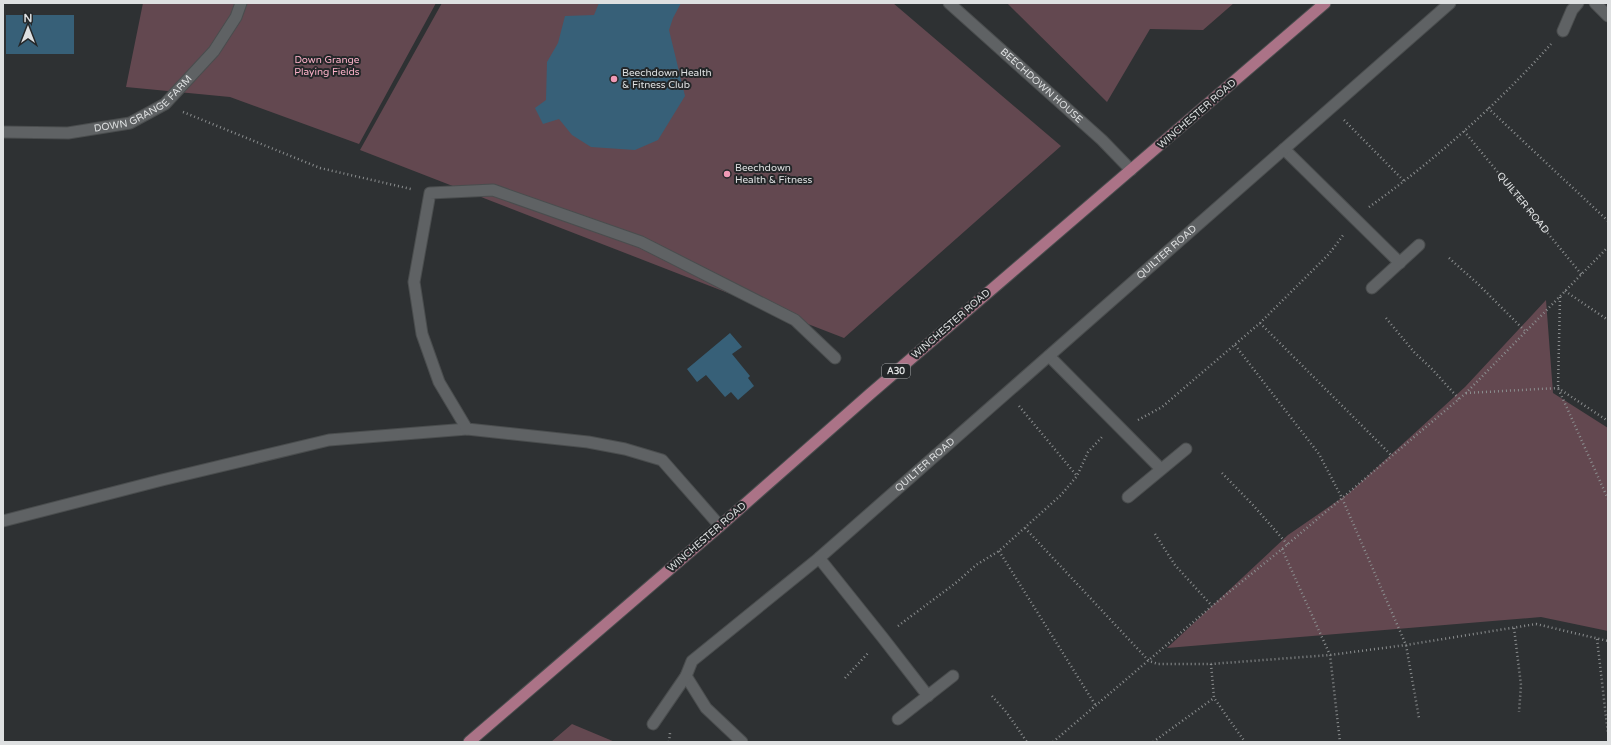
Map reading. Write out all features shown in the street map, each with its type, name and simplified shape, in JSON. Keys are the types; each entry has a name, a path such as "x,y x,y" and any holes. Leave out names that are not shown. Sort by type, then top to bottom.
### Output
{"main road":[{"name":"WINCHESTER ROAD","path":"469,742 720,526 870,394 1325,3"}],"street":[{"name":"DOWN GRANGE FARM","path":"3,132 68,133 130,123 164,104 214,51 236,17 241,3"},
{"name":"BEECHDOWN HOUSE","path":"949,3 1102,140 1131,170"},
{"name":"QUILTER ROAD","path":"653,724 686,676 692,660 819,558 1450,3"},
{"path":"1563,31 1572,10 1578,3"},
{"path":"1595,3 1608,16"},
{"path":"1284,149 1400,263"},
{"path":"467,429 439,382 422,334 414,282 430,194 493,190 642,242 795,320 835,358"},
{"path":"1372,288 1419,245"},
{"path":"1049,356 1161,469"},
{"path":"3,521 162,480 329,440 467,429 588,442 625,449 662,460 720,526"},
{"path":"1128,497 1186,449"},
{"path":"819,558 928,696"},
{"path":"686,676 706,708 742,742"},
{"path":"898,719 953,676"}],"path":[{"path":"845,678 883,638 976,565 999,550 1061,495 1077,476 1088,452 1107,431 1129,425 1162,406 1260,323 1329,254 1355,220 1364,211 1404,181 1464,131 1527,72 1563,31"},
{"path":"164,104 320,168 430,194"},
{"path":"1488,108 1608,221"},
{"path":"1342,118 1404,181"},
{"name":"QUILTER ROAD","path":"1464,131 1582,274"},
{"path":"1053,742 1212,606 1288,544 1466,393 1608,247"},
{"path":"1449,258 1477,283 1526,332"},
{"path":"1565,291 1608,320"},
{"path":"1560,296 1558,388 1608,499"},
{"path":"1386,318 1414,352 1433,370 1459,399"},
{"path":"1260,323 1392,456"},
{"path":"1235,345 1319,454 1342,498 1406,645 1418,718"},
{"path":"1466,393 1558,388 1608,421"},
{"path":"1014,400 1077,476"},
{"path":"1222,473 1288,544"},
{"path":"1025,528 1150,660 1158,664 1212,664 1330,655 1406,645 1536,624 1608,641"},
{"path":"1155,534 1175,565 1212,606"},
{"path":"1282,549 1330,655 1340,742"},
{"path":"999,550 1096,706"},
{"path":"1514,628 1521,685 1519,712"},
{"path":"1597,638 1608,734"},
{"path":"1212,664 1214,698 1245,742"},
{"path":"992,696 1007,713 1027,742"},
{"path":"1153,742 1214,698"}],"green space":[{"name":"Down Grange Playing Fields","path":"143,3 436,3 359,144 230,97 126,87"},
{"name":"Beechdown Health & Fitness","path":"442,3 893,3 1061,146 844,338 360,150"},
{"path":"1007,3 1234,3 1203,30 1150,29 1107,102"},
{"path":"1546,300 1553,393 1608,428 1608,631 1541,617 1167,648 1288,535 1349,493 1465,387"},
{"path":"572,724 615,742 551,742"}],"building":[{"name":"Beechdown Health & Fitness Club","path":"599,3 681,3 673,18 669,30 685,96 658,140 635,150 591,147 572,135 559,119 543,124 535,108 546,100 547,62 558,43 565,16 594,15"},
{"path":"6,15 74,15 74,54 6,54"},
{"path":"730,333 742,347 732,354 750,376 748,378 754,386 738,400 731,392 725,397 706,375 697,382 687,369"}],"place":[{"name":"Beechdown Health & Fitness Club","path":"614,79"},
{"name":"Beechdown Health & Fitness","path":"727,174"}]}
